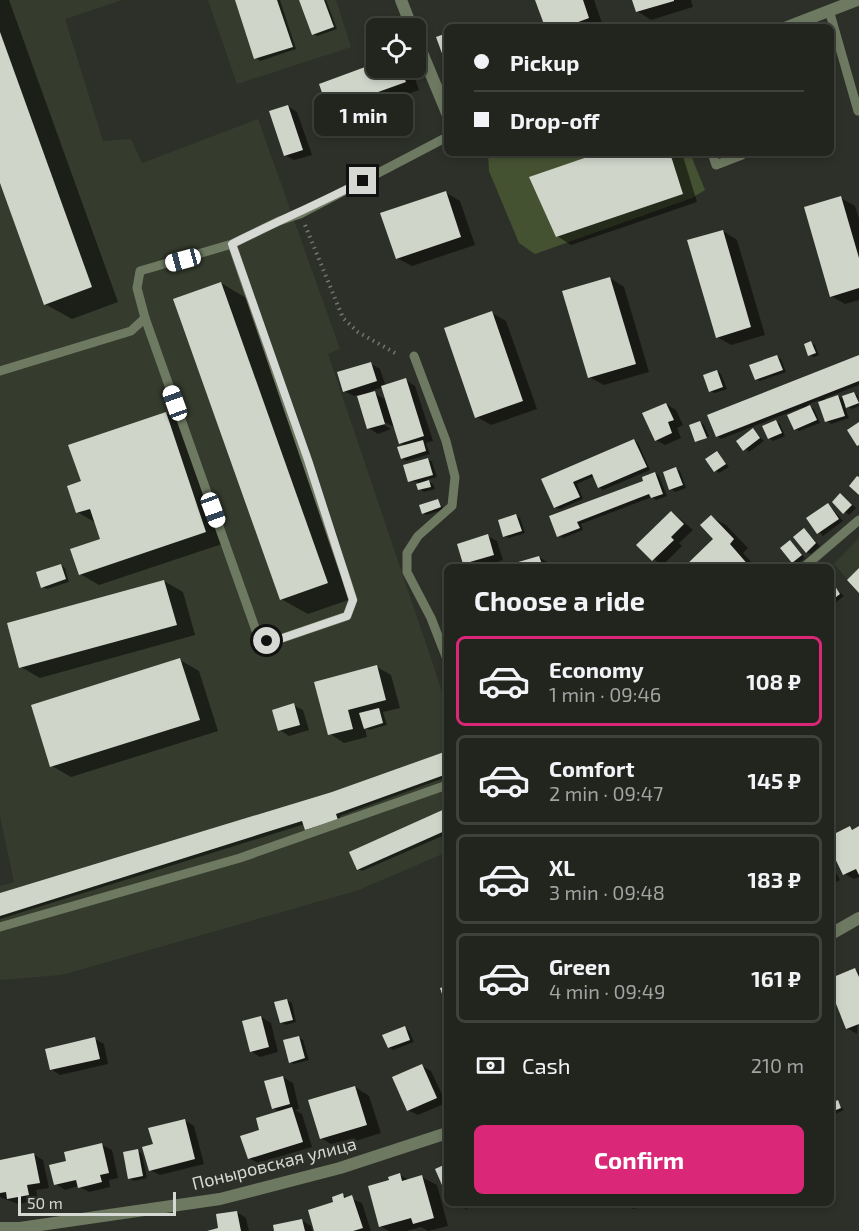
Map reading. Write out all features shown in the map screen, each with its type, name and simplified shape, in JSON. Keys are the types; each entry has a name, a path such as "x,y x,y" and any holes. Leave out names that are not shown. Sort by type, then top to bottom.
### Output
{"street":[{"path":"401,0 408,18"},
{"path":"794,24 857,0"},
{"path":"426,62 444,106"},
{"path":"834,932 859,918"},
{"name":"Поныровская улица","path":"0,1228 20,1228 220,1199 340,1168 444,1134"}],"lane":[{"path":"829,10 833,24"},
{"path":"834,27 858,111"},
{"path":"232,244 308,460 353,600 347,616 274,641 259,639 145,318 137,288 140,271 232,244 279,221 300,214 444,140"},
{"path":"713,156 716,165 739,156"},
{"path":"0,371 131,331 145,318"},
{"path":"414,356 446,441 455,477 452,506 418,536 407,553 407,572 431,618 444,651"},
{"path":"808,564 859,520"},
{"path":"0,927 240,858 444,786"}],"path":[{"path":"300,214 343,318 358,332 395,353"}],"shaded area":[{"path":"0,0 122,0 65,19 103,141 131,139 142,163 258,119 340,349 328,354 444,697 444,853 359,890 62,975 0,980 0,886 14,882 0,816"},
{"path":"208,0 336,0 351,47 237,84"},
{"path":"859,538 859,593 834,564"}],"green space":[{"path":"488,156 691,156 705,190 692,198 535,254 519,243 489,171"}],"building":[{"path":"235,0 277,0 293,47 254,59"},
{"path":"299,0 324,0 334,27 312,35"},
{"path":"535,0 583,0 589,18 573,24 544,24"},
{"path":"632,0 674,0 674,1 636,12"},
{"path":"0,32 92,287 44,305 0,183"},
{"path":"444,34 444,59 436,37"},
{"path":"366,67 366,78 404,78 406,82 328,110 319,84"},
{"path":"288,105 303,150 284,156 269,111"},
{"path":"590,156 671,156 683,194 556,237 529,177"},
{"path":"446,191 461,237 396,259 380,213"},
{"path":"841,196 859,258 859,288 830,297 804,207"},
{"path":"723,230 751,327 716,338 687,240"},
{"path":"610,277 636,364 588,378 562,291"},
{"path":"221,282 328,583 280,600 173,299"},
{"path":"492,311 523,401 475,418 444,328"},
{"path":"811,341 816,353 808,356 804,344"},
{"path":"777,355 783,370 755,380 749,365"},
{"path":"859,355 859,381 716,437 707,415"},
{"path":"371,362 377,381 343,392 337,372"},
{"path":"717,370 723,387 709,392 703,375"},
{"path":"406,378 424,436 399,444 381,386"},
{"path":"375,391 385,424 367,429 357,396"},
{"path":"854,392 859,403 846,408 842,396"},
{"path":"838,395 845,416 825,422 818,402"},
{"path":"666,403 674,420 668,422 672,433 655,441 642,413"},
{"path":"810,405 817,420 794,430 787,415"},
{"path":"166,412 206,532 79,575 70,549 100,539 90,509 76,513 67,486 81,481 68,445"},
{"path":"776,420 782,433 768,439 762,426"},
{"path":"700,421 707,438 695,442 689,425"},
{"path":"859,422 859,445 857,446 847,430"},
{"path":"753,428 760,438 743,451 736,441"},
{"path":"634,439 647,467 598,488 592,474 573,482 580,497 554,508 541,479"},
{"path":"423,440 426,451 401,459 397,447"},
{"path":"717,451 726,464 714,472 705,459"},
{"path":"428,458 433,475 408,482 403,465"},
{"path":"676,467 683,485 669,490 663,472"},
{"path":"655,472 663,494 651,498 649,494 577,522 580,528 557,537 549,516 643,481 642,477"},
{"path":"857,476 859,477 859,495 849,486"},
{"path":"429,480 431,487 418,490 416,484"},
{"path":"840,493 852,505 843,514 832,502"},
{"path":"438,499 441,507 422,514 419,505"},
{"path":"828,503 839,519 817,534 806,518"},
{"path":"671,511 684,524 671,537 674,540 652,561 636,545"},
{"path":"516,514 522,531 503,537 498,520"},
{"path":"711,515 734,539 730,544 747,564 687,564 713,539 700,525"},
{"path":"804,528 816,543 806,553 793,537"},
{"path":"488,534 494,555 463,564 457,544"},
{"path":"790,540 802,555 792,563 780,548"},
{"path":"539,556 542,564 512,564"},
{"path":"61,564 66,579 41,588 36,572"},
{"path":"859,568 859,593 847,580"},
{"path":"164,580 177,625 19,668 7,623"},
{"path":"834,587 840,594 834,599"},
{"path":"180,658 200,720 50,767 31,705"},
{"path":"377,665 386,700 348,710 353,729 328,735 314,682"},
{"path":"294,703 300,725 278,731 272,710"},
{"path":"379,708 383,723 364,729 359,713"},
{"path":"444,752 444,775 336,814 338,820 305,830 302,821 0,916 0,893 332,792"},
{"path":"444,809 444,831 357,870 349,852"},
{"path":"850,826 852,830 859,826 859,875 856,869 843,875 834,856 834,839 836,838 834,834"},
{"path":"855,968 859,977 859,1024 846,1029 834,999 834,977"},
{"path":"444,987 444,1000 440,988"},
{"path":"287,999 293,1020 280,1023 274,1002"},
{"path":"261,1016 269,1047 250,1052 242,1021"},
{"path":"405,1026 410,1040 388,1048 382,1035"},
{"path":"299,1036 305,1058 289,1063 283,1040"},
{"path":"95,1037 100,1059 50,1070 45,1049"},
{"path":"422,1064 437,1098 407,1111 392,1077"},
{"path":"283,1076 290,1104 272,1109 264,1081"},
{"path":"355,1086 367,1125 320,1139 308,1100"},
{"path":"838,1100 841,1108 834,1111 834,1102"},
{"path":"292,1107 303,1142 248,1159 240,1136 259,1130 256,1118"},
{"path":"185,1119 195,1159 149,1171 142,1147 153,1144 148,1128"},
{"path":"102,1143 109,1173 100,1175 102,1182 78,1188 76,1180 54,1185 49,1165 66,1161 64,1152"},
{"path":"138,1149 143,1176 128,1179 123,1152"},
{"path":"34,1153 40,1183 27,1185 29,1195 7,1199 6,1192 0,1193 0,1160"},
{"path":"444,1165 444,1190 435,1169"},
{"path":"400,1173 402,1181 422,1175 434,1218 413,1224 411,1218 379,1227 368,1186 389,1180 388,1177"},
{"path":"343,1193 344,1198 352,1195 363,1228 353,1231 314,1231 308,1210 333,1202 332,1197"},
{"path":"237,1211 241,1231 207,1231 218,1228 216,1214"},
{"path":"302,1219 305,1231 274,1231 273,1225"}],"route":[{"path":"267,641 274,641 347,616 353,600 308,460 232,244 279,221 300,214 363,181"}]}
